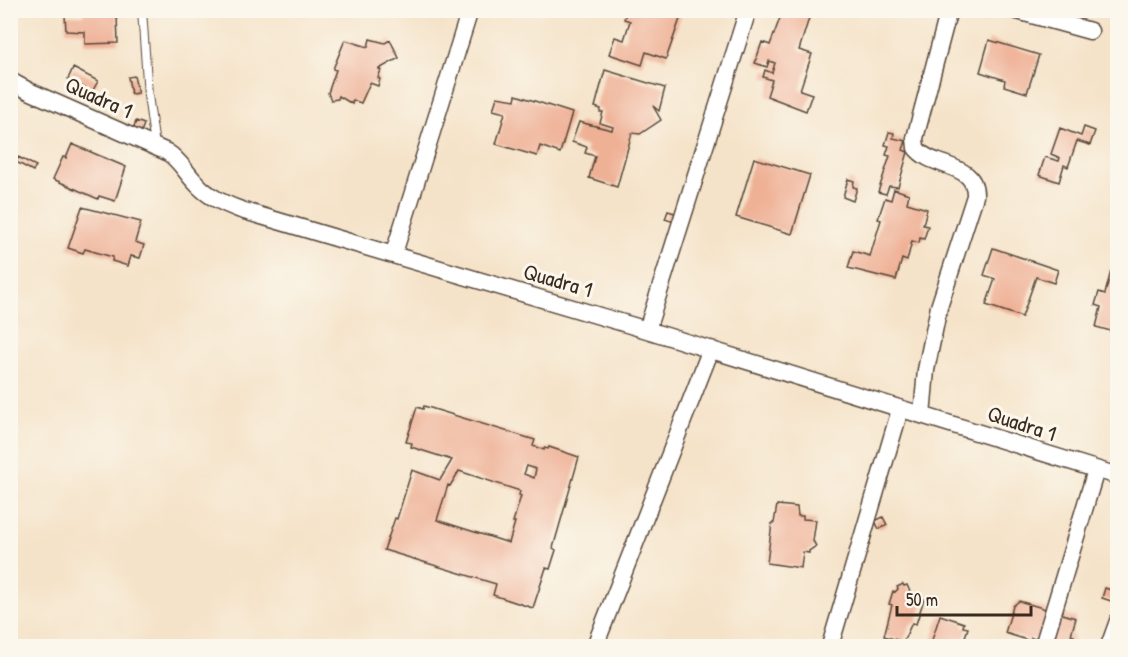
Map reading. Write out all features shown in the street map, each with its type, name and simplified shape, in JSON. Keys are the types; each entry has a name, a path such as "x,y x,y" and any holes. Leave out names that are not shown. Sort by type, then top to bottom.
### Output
{"street":[{"path":"394,254 470,10"},
{"path":"647,330 748,10"},
{"path":"922,415 926,370 939,307 975,196 975,189 968,175 926,156 916,148 915,138 949,10"},
{"path":"1014,10 1090,31"},
{"name":"Quadra 1","path":"10,79 29,91 173,156 198,186 241,210 647,330 1118,477"},
{"path":"595,646 711,350"},
{"path":"830,646 900,410"},
{"path":"1043,646 1096,470"},
{"path":"1109,646 1118,621"}],"lane":[{"path":"142,10 147,84 155,147"}],"building":[{"path":"84,10 114,10 117,15 118,43 85,44 85,32 66,31 65,15 84,15"},
{"path":"627,10 672,10 671,12 675,14 676,10 681,10 666,59 646,52 642,65 609,54 615,37 624,40 630,21 624,19"},
{"path":"783,10 795,10 810,15 799,50 812,54 800,90 812,94 806,111 767,96 772,80 763,77 765,70 772,73 775,63 769,61 767,67 755,63 762,42 770,45"},
{"path":"370,39 385,43 390,40 399,58 379,69 381,70 378,86 370,83 361,103 353,100 352,104 339,96 338,99 331,100 328,93 336,70 333,69 345,40 368,47"},
{"path":"989,40 1039,55 1027,93 1004,86 1005,80 980,72"},
{"path":"73,68 98,81 92,92 68,79"},
{"path":"605,70 665,88 659,111 653,106 661,120 640,134 632,133 617,187 589,178 595,156 585,153 587,147 572,142 579,122 612,130 613,127 600,123 603,112 595,107"},
{"path":"134,76 138,93 131,94 128,77"},
{"path":"516,95 572,113 560,153 540,146 537,156 496,144 505,113 493,110 497,97 515,100"},
{"path":"136,121 144,124 136,147 129,144"},
{"path":"1084,127 1095,131 1090,145 1077,141 1068,167 1064,165 1059,182 1039,175 1045,157 1059,161 1060,158 1051,154 1060,128 1081,136"},
{"path":"889,132 894,133 893,138 906,141 903,150 908,152 898,187 889,186 886,194 878,192 890,156 886,155 889,146 885,145"},
{"path":"72,144 126,167 115,201 99,196 98,199 53,179"},
{"path":"18,157 36,166 33,171 16,162"},
{"path":"754,158 810,175 792,234 736,217"},
{"path":"848,179 854,181 853,187 857,188 853,201 843,197"},
{"path":"894,189 909,194 907,203 927,209 923,225 928,226 924,239 920,238 919,243 912,241 907,261 902,259 896,280 848,268 853,251 870,256 885,198 891,200"},
{"path":"82,207 141,222 135,242 144,245 140,258 131,256 128,266 112,261 113,257 85,249 83,253 68,248"},
{"path":"668,211 678,214 675,222 665,219"},
{"path":"993,248 1058,270 1054,283 1036,277 1022,317 986,305 995,279 984,275"},
{"path":"1111,271 1118,273 1118,333 1096,327 1101,307 1095,305 1099,292 1105,294"},
{"path":"424,406 535,440 533,446 544,450 549,447 579,457 553,548 556,550 550,569 546,568 533,608 493,595 496,584 384,550 395,518 397,519 412,470 440,480 452,460 411,447 412,443 406,442 417,407 423,409","holes":["527,466 536,469 534,478 524,474","459,471 520,491 521,496 509,543 437,520 448,485 450,486"]},
{"path":"777,505 797,507 798,516 803,516 803,519 816,520 813,541 816,546 809,553 803,552 801,568 767,563 772,523 774,523"},
{"path":"883,517 887,525 879,529 875,521"},
{"path":"907,585 911,594 924,599 916,624 912,623 903,642 884,636 893,591 895,592 897,587"},
{"path":"1105,588 1117,592 1114,602 1102,598"},
{"path":"1019,601 1076,618 1071,635 1074,636 1071,646 1041,646 1043,641 1031,638 1030,641 1005,633 1013,606"},
{"path":"940,615 964,623 963,627 968,628 962,646 935,646 931,643"}],"railway":[{"path":"10,639 15,646"}]}
